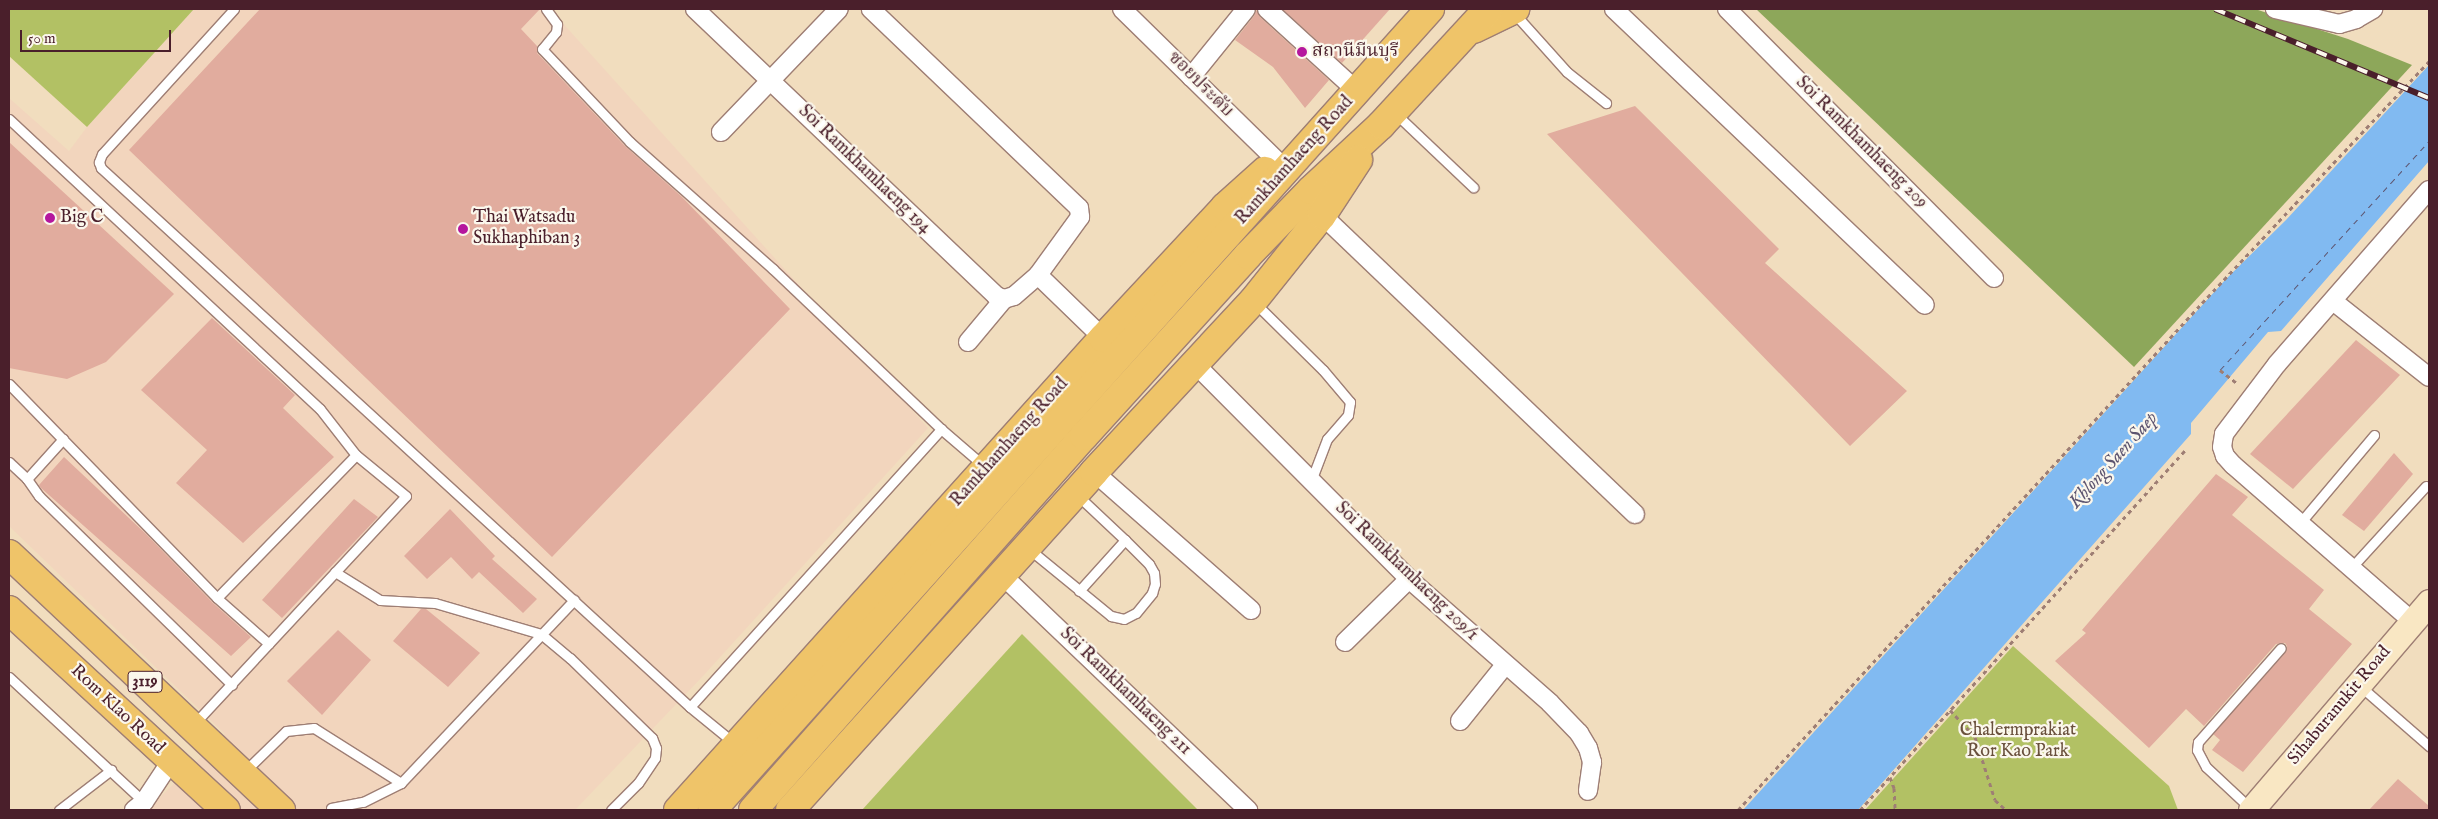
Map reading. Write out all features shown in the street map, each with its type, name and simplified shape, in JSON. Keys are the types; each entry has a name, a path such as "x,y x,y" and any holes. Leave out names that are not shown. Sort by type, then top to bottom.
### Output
{"main road":[{"name":"Ramkhamhaeng Road","path":"753,810 1074,427 1430,9"},
{"name":"Ramkhamhaeng Road","path":"712,810 1074,427 1311,190 1387,118 1466,33 1505,10"},
{"name":"Ramkhamhaeng Road","path":"678,810 1103,338 1225,207 1358,92"},
{"name":"Ramkhamhaeng Road","path":"790,810 1001,574 1253,301 1322,215 1387,118"},
{"name":"3119","path":"9,554 281,810"},
{"name":"Sihaburanukit Road","path":"2251,810 2429,602"},
{"name":"Rom Klao Road","path":"9,610 226,810"}],"street":[{"name":"Soi Ramkhamhaeng 194","path":"695,9 996,296 1004,299"},
{"path":"720,132 839,9"},
{"path":"871,9 1079,208 1080,217 1038,275 1014,296 1004,299 968,342"},
{"name":"ซอยประดับ","path":"1122,9 1277,161"},
{"path":"1191,76 1246,9"},
{"path":"1267,9 1358,92"},
{"path":"1614,9 1925,305"},
{"name":"Soi Ramkhamhaeng 209","path":"1727,9 1994,278"},
{"path":"2275,9 2339,24 2356,20 2373,9"},
{"path":"2412,621 2225,456 2222,447 2224,434 2253,395 2429,190"},
{"path":"1322,215 1635,514"},
{"path":"1038,275 1103,338"},
{"path":"2333,301 2429,376"},
{"name":"Soi Ramkhamhaeng 209/1","path":"1194,363 1409,579 1550,703 1579,733 1588,748 1592,762 1588,791"},
{"path":"1094,472 1251,610"},
{"name":"Soi Ramkhamhaeng 211","path":"1001,574 1248,810"},
{"path":"1345,642 1409,579"},
{"path":"1460,721 1505,665"},
{"path":"139,806 171,761"}],"lane":[{"path":"234,9 102,154 99,162 100,168 690,707 737,745"},
{"path":"546,9 557,24 556,32 542,49 630,142 773,269 941,429 987,469"},
{"path":"1505,10 1567,72 1606,103"},
{"path":"9,118 320,410 356,455 406,496 192,727"},
{"path":"1387,118 1473,187"},
{"path":"1253,301 1323,370 1350,402 1348,415 1327,439 1311,481"},
{"path":"9,384 217,598 269,644"},
{"path":"690,707 941,429"},
{"path":"2300,523 2374,435"},
{"path":"27,479 63,439"},
{"path":"217,598 356,455"},
{"path":"9,462 27,479 39,496 232,685"},
{"path":"2351,568 2426,486"},
{"path":"1026,547 1079,591 1117,619 1124,619 1136,614 1152,593 1155,584 1154,573 1149,564 1075,493"},
{"path":"1079,591 1125,540"},
{"path":"335,572 380,600 435,602 541,634 584,672 652,738 656,748 655,758 638,783 611,810"},
{"path":"331,808 363,802 401,783 574,600"},
{"path":"2251,810 2210,771 2197,750 2198,742 2281,648"},
{"path":"9,677 111,770 139,806"},
{"path":"2359,685 2429,745"},
{"path":"242,775 286,731 314,728 401,783"},
{"path":"59,810 111,770"}],"path":[{"path":"1738,810 2202,303 2429,61"},
{"path":"2220,370 2253,395"},
{"path":"1860,810 2186,449"},
{"path":"1950,710 1975,737 1995,800 2006,810"},
{"path":"1890,777 1894,788 1895,810"}],"shaded area":[{"path":"194,9 550,9 928,428 703,676 575,810 147,810 225,734 9,526 9,98 69,151 87,127"}],"green space":[{"path":"9,9 194,9 87,127 9,56"},
{"path":"1756,9 2255,9 2348,39 2412,65 2134,367"},
{"path":"1022,634 1198,810 862,810"},
{"name":"Chalermprakiat Ror Kao Park","path":"2013,646 2169,786 2178,810 1865,810"}],"water":[{"name":"Khlong Saen Saep","path":"2429,65 2429,161 2281,331 2268,332 2191,423 2191,434 1858,810 1743,810 2226,279 2286,220"}],"building":[{"name":"Thai Watsadu Sukhaphiban 3","path":"260,9 540,9 521,29 537,46 537,53 625,146 682,197 790,309 552,557 129,150"},
{"path":"1257,9 1260,17 1329,80 1305,108 1273,67 1235,40 1254,16"},
{"path":"1282,9 1390,9 1342,63"},
{"path":"1635,106 1779,249 1765,263 1907,391 1850,446 1547,134"},
{"name":"Big C","path":"9,142 174,294 106,362 67,379 9,368"},
{"path":"212,318 295,395 283,408 334,457 243,543 176,483 207,450 141,390"},
{"path":"2356,340 2400,375 2293,489 2250,454"},
{"path":"2394,453 2413,474 2364,531 2342,515"},
{"path":"64,457 146,534 213,603 251,637 231,656 41,488 39,485"},
{"path":"2216,474 2248,497 2232,515 2324,590 2309,609 2352,644 2243,772 2212,750 2220,740 2213,734 2286,652 2287,646 2285,643 2276,644 2204,726 2186,709 2149,748 2055,661 2086,633 2082,630"},
{"path":"354,499 378,517 282,618 262,600"},
{"path":"450,509 495,556 492,559 537,599 523,613 479,572 472,579 451,557 427,579 404,556"},
{"path":"421,609 426,609 480,653 448,687 393,641"},
{"path":"338,630 371,660 322,715 287,681"},
{"path":"2398,779 2429,806 2429,810 2369,810"}],"ferry route":[{"path":"2220,370 2429,141"}],"railway":[{"path":"2215,9 2429,98"}],"place":[{"name":"สถานีมีนบุรี","path":"1302,52"},
{"name":"Big C","path":"50,218"},
{"name":"Thai Watsadu Sukhaphiban 3","path":"463,229"}]}
